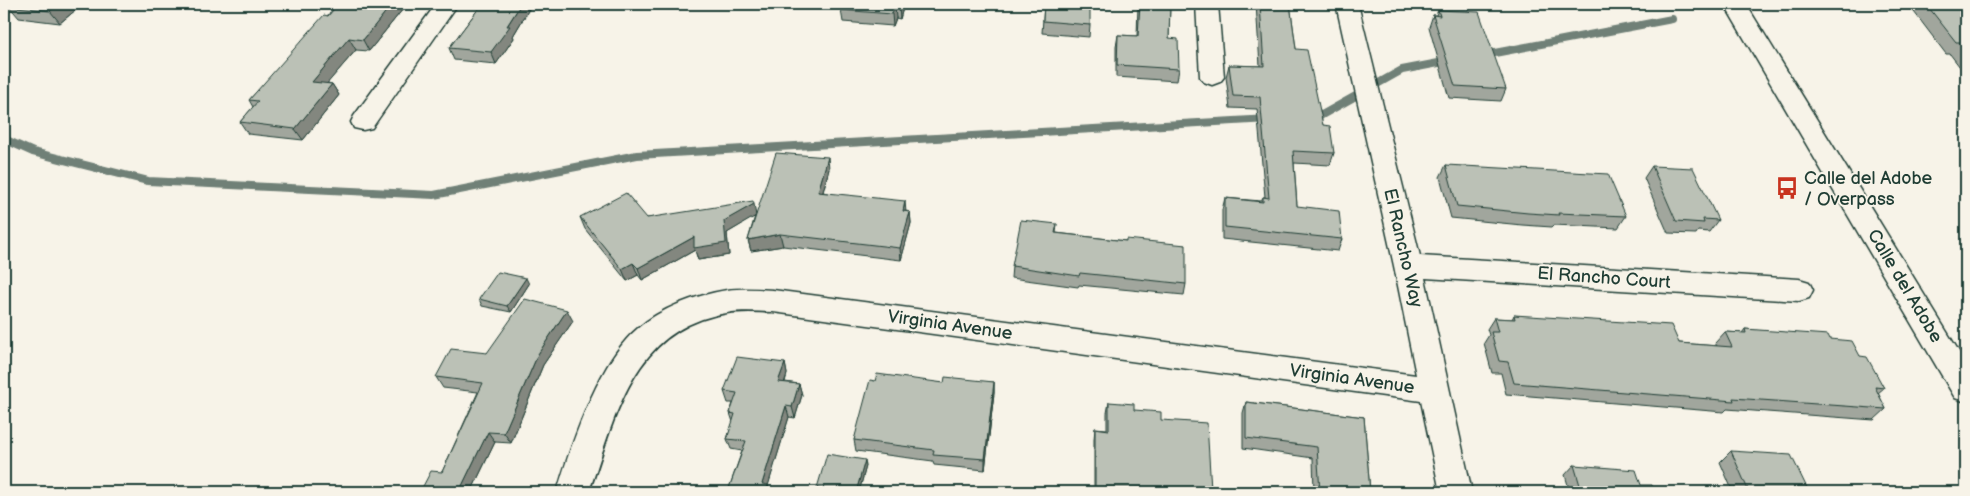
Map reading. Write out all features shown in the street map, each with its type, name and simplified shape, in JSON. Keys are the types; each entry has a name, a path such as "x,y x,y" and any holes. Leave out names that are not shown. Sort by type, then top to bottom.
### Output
{"street":[{"path":"363,122 447,4"},
{"path":"1207,4 1212,77"},
{"name":"El Rancho Way","path":"1347,4 1408,266 1456,492"},
{"name":"Calle del Adobe","path":"1735,4 1966,389"},
{"name":"El Rancho Court","path":"1408,266 1799,290"},
{"name":"Virginia Avenue","path":"573,492 615,383 637,347 662,326 684,314 714,304 742,300 792,304 1433,390"}],"building":[{"path":"12,4 59,4 50,11 9,6"},
{"path":"338,4 392,4 363,40 349,38 312,82 332,84 295,129 240,122 258,101 249,100 324,15 328,16"},
{"path":"482,4 521,4 507,26 510,26 491,52 449,48"},
{"path":"844,4 900,4 899,7 895,7 892,14 841,10"},
{"path":"1044,4 1090,4 1090,25 1043,21"},
{"path":"1140,4 1170,4 1169,38 1178,39 1179,69 1117,65 1118,35 1138,36"},
{"path":"1260,4 1290,4 1296,49 1307,50 1323,125 1330,126 1334,153 1293,151 1297,206 1339,211 1342,239 1225,227 1225,198 1263,202 1263,197 1269,198 1260,97 1233,96 1229,65 1264,66"},
{"path":"1926,4 1966,4 1966,50 1960,42 1956,42"},
{"path":"1438,10 1479,12 1506,89 1455,86 1433,15 1440,16"},
{"path":"776,153 828,157 818,192 905,201 903,211 910,212 900,248 780,234 748,240"},
{"path":"1446,165 1608,174 1626,216 1558,213 1559,215 1457,206"},
{"path":"1652,166 1693,168 1718,220 1703,219 1704,223 1676,221"},
{"path":"626,193 647,218 753,201 754,204 724,221 726,243 694,248 694,237 638,268 633,263 622,269 580,217"},
{"path":"1021,220 1057,224 1055,233 1186,245 1186,284 1080,273 1079,276 1012,266"},
{"path":"498,272 526,278 507,306 479,299"},
{"path":"525,299 567,310 538,354 504,433 488,432 459,492 420,492 431,471 442,472 483,383 436,377 451,349 487,353"},
{"path":"1514,315 1671,325 1679,343 1732,347 1725,332 1746,333 1745,329 1828,335 1830,339 1852,341 1860,356 1867,357 1884,388 1875,387 1886,409 1733,398 1734,401 1514,383 1508,362 1499,361 1491,332 1498,332 1494,318 1515,319"},
{"path":"737,357 785,363 778,382 799,384 792,407 786,406 762,484 768,485 766,492 713,492 714,489 728,491 746,441 727,439 735,414 730,413 737,393 724,391"},
{"path":"877,374 944,383 945,377 994,382 985,459 933,455 934,450 854,440 870,380 875,381"},
{"path":"1109,402 1134,404 1134,410 1161,412 1161,420 1207,423 1211,490 1161,487 1161,489 1135,488 1136,492 1095,492 1095,428 1109,430"},
{"path":"1246,402 1364,417 1370,492 1320,492 1317,447 1246,438"},
{"path":"1731,451 1791,455 1809,492 1749,492"},
{"path":"827,454 865,460 856,492 817,488"},
{"path":"1574,465 1636,470 1641,485 1652,485 1654,492 1582,492"}],"waterway":[{"path":"1484,55 1672,19"},
{"path":"1310,116 1320,116 1402,70 1449,61"},
{"path":"4,139 33,152 148,181 434,195 637,155 1269,119"}],"place":[{"name":"Calle del Adobe / Overpass","path":"1787,188"}]}
